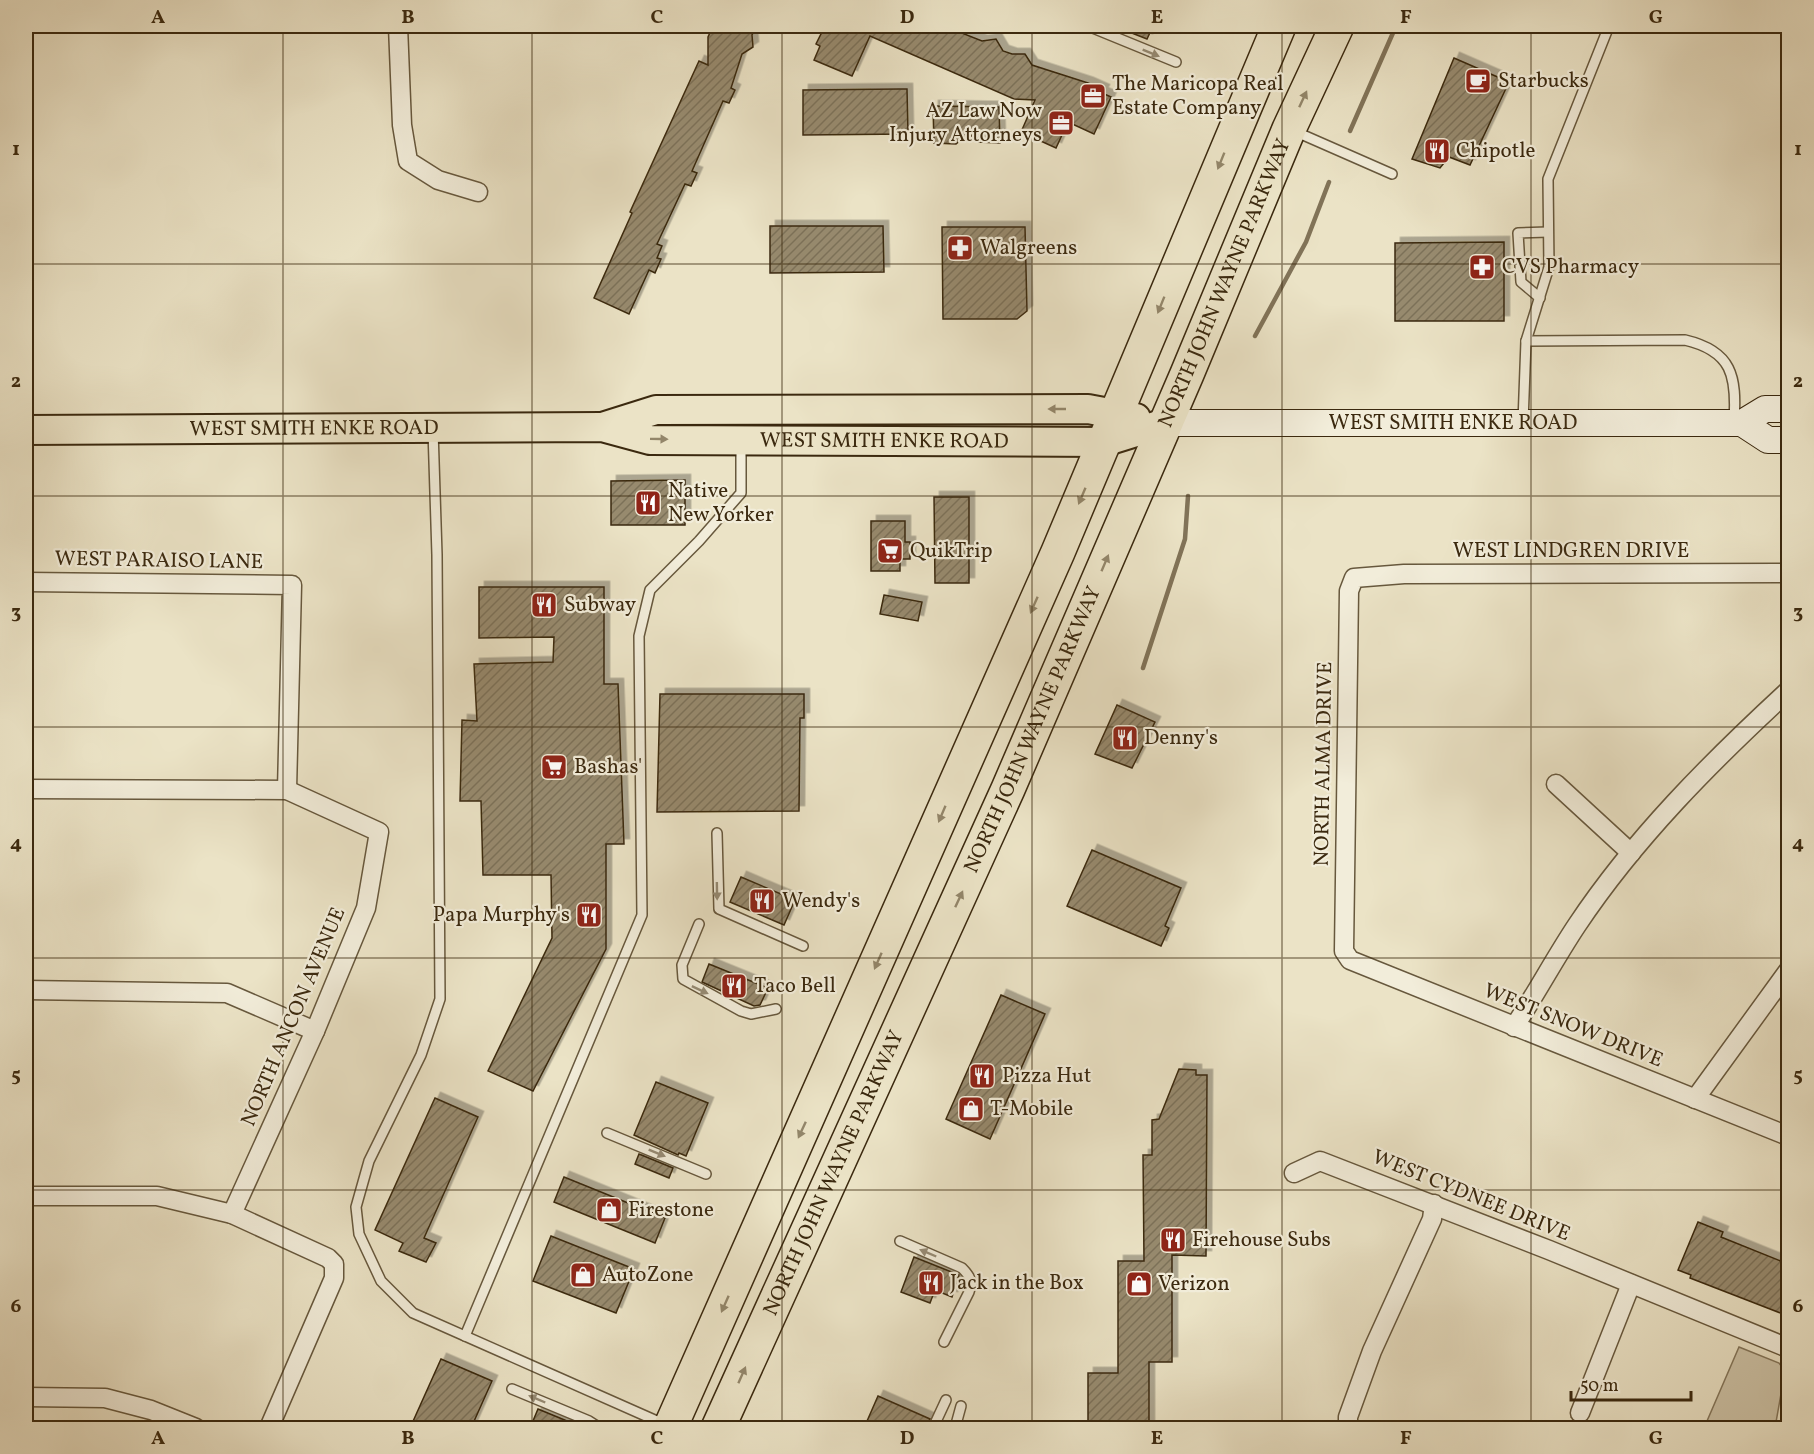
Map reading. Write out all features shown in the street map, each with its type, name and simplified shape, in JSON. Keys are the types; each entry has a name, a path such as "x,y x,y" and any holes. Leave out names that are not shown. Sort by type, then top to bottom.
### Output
{"highway":[{"path":"672,1428 1110,428 1279,26"},
{"name":"NORTH JOHN WAYNE PARKWAY","path":"718,1428 1008,789 1289,129 1337,26"},
{"path":"825,1190 844,1096 841,1085 827,1077"}],"main road":[{"path":"741,439 750,428 758,424 845,423 866,409"},
{"name":"WEST SMITH ENKE ROAD","path":"602,427 656,410 1088,409 1110,428"},
{"name":"WEST SMITH ENKE ROAD","path":"26,430 602,427 650,440 1110,428 1165,423"}],"street":[{"path":"398,26 402,125 408,161 438,180 478,192"},
{"name":"WEST SMITH ENKE ROAD","path":"1165,423 1738,423 1765,409 1788,409"},
{"path":"1738,423 1768,441 1788,440"},
{"name":"WEST LINDGREN DRIVE","path":"1354,578 1404,574 1788,573"},
{"name":"NORTH ALMA DRIVE","path":"1344,951 1349,591 1354,578"},
{"name":"WEST PARAISO LANE","path":"26,582 292,585 287,790"},
{"path":"1514,1027 1578,924 1631,853 1714,762 1788,691"},
{"path":"1556,784 1631,853"},
{"path":"26,789 287,790"},
{"name":"NORTH ANCON AVENUE","path":"232,1214 315,1031 366,908 380,832 287,790"},
{"name":"WEST SNOW DRIVE","path":"1344,951 1350,960 1788,1136"},
{"path":"1695,1099 1788,971"},
{"path":"26,990 227,993 315,1031"},
{"name":"WEST CYDNEE DRIVE","path":"1294,1173 1320,1161 1434,1204 1788,1348"},
{"path":"26,1196 158,1196 232,1214 328,1258 336,1269 334,1278 269,1428"},
{"path":"1348,1428 1348,1417 1372,1352 1432,1219 1434,1204"},
{"path":"1580,1413 1632,1284"},
{"path":"26,1398 105,1398 151,1410 196,1428"}],"lane":[{"path":"1088,26 1176,62"},
{"path":"1523,424 1526,341 1549,267 1548,179 1609,26"},
{"path":"1289,129 1392,174"},
{"path":"1540,298 1521,282 1518,233 1548,232"},
{"path":"1526,341 1684,340 1704,344 1720,355 1730,368 1738,423"},
{"path":"433,429 438,567 440,999 421,1055 369,1161 356,1207 359,1234 381,1281 413,1313 672,1428"},
{"path":"465,1336 642,915 639,636 650,590 699,541 741,493 741,439"},
{"path":"717,832 719,909 803,946"},
{"path":"699,924 682,965 683,979 741,1011 751,1014 776,1009"},
{"path":"608,1133 706,1174"},
{"path":"900,1241 962,1268 969,1276 972,1284 969,1292 944,1342"},
{"path":"512,1389 590,1421 600,1428"},
{"path":"933,1428 946,1400"},
{"path":"955,1428 961,1406"}],"shaded area":[{"path":"1739,1347 1779,1363 1785,1371 1775,1428 1704,1428"}],"building":[{"path":"713,26 756,26 752,35 753,47 742,54 731,88 735,90 729,103 723,101 692,171 697,173 691,186 685,184 657,244 662,246 657,258 661,259 655,273 649,270 629,314 594,298 632,213 630,212 699,61 708,65 708,37"},
{"path":"831,26 957,26 954,30 982,41 996,39 1003,51 1025,54 1032,65 1088,83 1104,90 1102,93 1111,97 1094,134 1068,122 1056,148 1021,132 1035,100 1014,99 870,36 852,76 814,60 820,46 816,44 823,30 829,32"},
{"path":"1114,26 1153,26 1147,39"},
{"path":"1454,58 1509,82 1470,165 1449,157 1440,168 1412,159"},
{"path":"907,89 908,134 803,135 803,90"},
{"path":"933,106 999,107 1000,143 977,142 969,133 956,144 934,143"},
{"path":"770,226 883,226 884,272 770,273"},
{"name":"Walgreens","path":"942,227 1025,227 1027,311 1017,319 943,319"},
{"name":"CVS Pharmacy","path":"1504,242 1504,321 1395,321 1395,243"},
{"name":"Native New Yorker","path":"685,480 685,525 611,525 611,481"},
{"path":"934,497 969,497 969,583 935,583"},
{"name":"QuikTrip","path":"871,521 905,521 905,542 910,542 910,559 900,559 900,571 871,571"},
{"path":"479,587 604,587 604,684 618,684 624,844 606,844 606,949 533,1091 488,1071 552,938 551,875 483,875 481,801 460,801 462,720 477,721 474,664 553,662 554,637 479,638"},
{"path":"884,595 922,602 918,621 880,614"},
{"path":"660,694 804,694 804,718 800,718 799,811 657,812"},
{"name":"Denny's","path":"1117,705 1155,722 1132,768 1095,754"},
{"path":"1092,850 1181,888 1165,926 1169,928 1161,946 1067,906"},
{"name":"Wendy's","path":"741,877 795,900 784,925 730,902"},
{"name":"Taco Bell","path":"709,964 768,988 760,1005 754,1006 702,982"},
{"path":"1001,995 1045,1014 990,1139 946,1119"},
{"path":"1179,1069 1196,1070 1196,1075 1207,1075 1206,1256 1172,1255 1172,1362 1149,1362 1149,1428 1088,1428 1088,1373 1118,1373 1118,1261 1144,1261 1143,1155 1152,1155 1152,1120 1159,1119"},
{"path":"656,1082 708,1103 686,1156 679,1153 678,1155 634,1135"},
{"path":"435,1098 478,1117 424,1238 436,1243 426,1262 399,1251 403,1243 375,1230"},
{"path":"639,1154 673,1168 669,1178 635,1164"},
{"name":"Firestone","path":"564,1177 665,1218 655,1243 554,1202"},
{"path":"1698,1222 1723,1232 1721,1237 1788,1264 1788,1316 1690,1278 1691,1275 1678,1270"},
{"name":"AutoZone","path":"551,1236 634,1269 616,1313 533,1281"},
{"name":"Jack in the Box","path":"914,1257 959,1275 952,1297 935,1290 930,1303 901,1292"},
{"path":"441,1359 492,1381 471,1428 410,1428"},
{"path":"878,1396 930,1419 926,1428 864,1428"},
{"path":"538,1409 584,1428 530,1428"}],"waterway":[{"path":"1350,131 1396,26"},
{"path":"1255,336 1306,242 1329,182"},
{"path":"1143,668 1185,539 1188,496"}],"place":[{"name":"Starbucks","path":"1478,81"},
{"name":"The Maricopa Real Estate Company","path":"1093,96"},
{"name":"AZ Law Now Injury Attorneys","path":"1061,123"},
{"name":"Chipotle","path":"1437,151"},
{"name":"Walgreens","path":"960,248"},
{"name":"CVS Pharmacy","path":"1482,267"},
{"name":"Native New Yorker","path":"648,503"},
{"name":"QuikTrip","path":"890,551"},
{"name":"Subway","path":"544,605"},
{"name":"Denny's","path":"1125,738"},
{"name":"Bashas'","path":"554,767"},
{"name":"Wendy's","path":"762,901"},
{"name":"Papa Murphy's","path":"589,915"},
{"name":"Taco Bell","path":"734,986"},
{"name":"Pizza Hut","path":"982,1076"},
{"name":"T-Mobile","path":"971,1109"},
{"name":"Firestone","path":"609,1210"},
{"name":"Firehouse Subs","path":"1173,1240"},
{"name":"AutoZone","path":"583,1275"},
{"name":"Jack in the Box","path":"931,1283"},
{"name":"Verizon","path":"1139,1284"}]}
